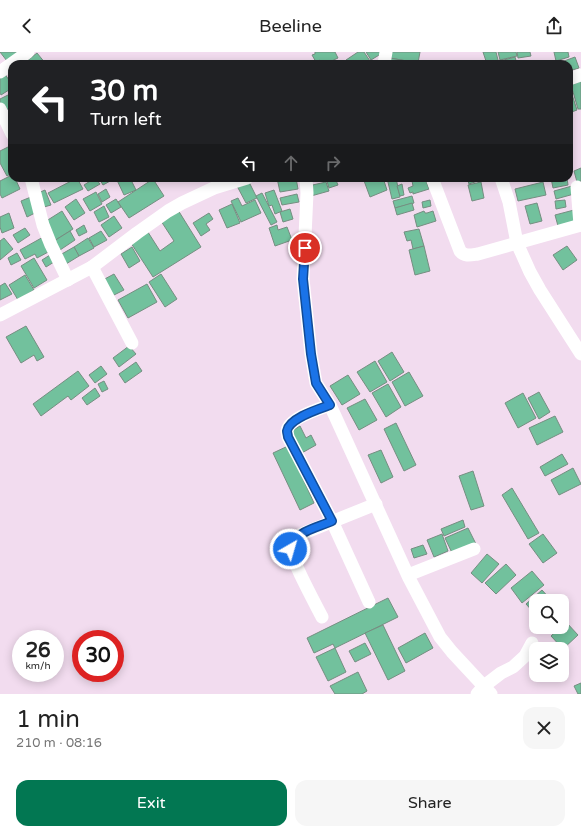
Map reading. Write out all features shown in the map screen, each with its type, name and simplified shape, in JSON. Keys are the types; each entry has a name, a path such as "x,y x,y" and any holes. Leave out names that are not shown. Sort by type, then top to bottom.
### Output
{"street":[{"path":"17,60 28,52"},
{"path":"0,109 8,126"},
{"path":"32,182 43,225 68,280"},
{"path":"0,315 92,267 168,211 214,188 234,182"},
{"path":"306,182 303,279 311,354 316,383 330,405 408,575 440,637 484,692 502,673 525,656 529,649"},
{"path":"434,182 458,247 463,254 468,256 581,225 577,187"},
{"path":"502,182 509,202 517,243 530,272 581,354"},
{"path":"92,267 132,343"},
{"path":"330,405 310,412 292,422 287,430 288,437 332,521 369,602"},
{"path":"322,617 294,561 290,549 292,541 299,535 376,504"},
{"path":"408,575 474,549"}],"building":[{"path":"0,52 18,52 8,60 7,61"},
{"path":"315,52 335,52 338,58 334,60 315,60 312,55 315,54"},
{"path":"358,52 364,52 369,60 346,60"},
{"path":"366,52 384,52 371,60"},
{"path":"391,52 420,52 419,60 401,60 390,58"},
{"path":"483,52 496,52 498,60 486,60"},
{"path":"498,52 516,52 517,56 500,60"},
{"path":"517,52 530,52 531,56 518,58"},
{"path":"554,52 568,52 569,57 556,60"},
{"path":"37,53 43,60 28,60"},
{"path":"515,57 516,60 504,60"},
{"path":"575,57 579,68 573,70 573,60 567,60"},
{"path":"390,58 401,60 390,60"},
{"path":"5,74 8,79 8,91 1,95 0,93 0,78"},
{"path":"581,81 581,109 578,109 573,92 573,84"},
{"path":"8,95 8,109 4,111 0,103 0,99"},
{"path":"573,98 577,110 573,112"},
{"path":"8,147 7,176 0,163 0,151"},
{"path":"581,168 581,181 577,182 574,171"},
{"path":"8,177 8,182 17,182 20,189 2,198 0,194 0,181"},
{"path":"69,182 79,182 83,189 54,203 48,193"},
{"path":"89,182 98,182 100,184 88,191 84,185"},
{"path":"101,182 108,182 103,185"},
{"path":"118,182 132,182 136,190 124,195"},
{"path":"148,182 155,182 164,196 129,218 118,202"},
{"path":"244,182 249,182 257,198 246,203 237,186"},
{"path":"278,182 297,182 298,189 280,192"},
{"path":"326,182 329,191 311,196 308,186"},
{"path":"327,182 337,182 338,185 329,188"},
{"path":"364,182 384,182 387,190 370,197"},
{"path":"388,182 397,182 400,197 392,199"},
{"path":"412,182 426,182 429,189 413,194 413,192 410,193 408,188 413,186"},
{"path":"481,182 484,198 472,201 468,185"},
{"path":"543,182 546,195 518,201 515,189"},
{"path":"552,182 568,182 568,185 553,188"},
{"path":"402,184 404,195 400,196 397,186"},
{"path":"572,186 574,194 556,199 554,191"},
{"path":"106,189 110,197 102,202 98,194"},
{"path":"45,190 51,205 44,207 38,193"},
{"path":"274,190 282,211 275,214 272,205 269,206 265,193"},
{"path":"96,192 102,204 90,211 83,199"},
{"path":"262,193 277,222 271,225 256,196"},
{"path":"297,194 299,202 282,205 280,198"},
{"path":"412,196 414,203 395,208 393,201"},
{"path":"31,197 37,212 27,217 21,201"},
{"path":"238,198 242,206 255,200 261,213 241,222 231,201"},
{"path":"76,199 85,213 74,220 65,207"},
{"path":"116,199 121,207 111,213 106,205"},
{"path":"430,200 431,206 423,208 422,202"},
{"path":"565,200 566,207 556,209 555,201"},
{"path":"412,203 414,210 397,215 395,208"},
{"path":"537,203 542,221 530,224 525,206"},
{"path":"232,204 240,223 227,228 219,210"},
{"path":"104,206 109,217 99,222 94,212"},
{"path":"290,209 293,219 283,222 280,212"},
{"path":"178,210 201,247 153,277 129,240 146,229 160,251 174,241 161,221"},
{"path":"574,210 577,221 558,226 555,215"},
{"path":"62,211 73,229 54,241 43,223"},
{"path":"424,211 427,213 433,211 436,221 417,227 414,215"},
{"path":"9,213 14,228 2,233 0,227 0,217"},
{"path":"209,213 213,219 206,224 210,230 201,236 193,223"},
{"path":"114,216 122,228 109,237 101,225"},
{"path":"84,225 87,232 79,236 76,230"},
{"path":"277,225 278,230 287,227 292,240 275,246 269,228"},
{"path":"25,228 30,235 18,243 13,235"},
{"path":"419,229 424,246 413,249 411,240 407,241 404,232"},
{"path":"70,231 75,240 60,250 54,241"},
{"path":"101,231 107,240 94,247 89,238"},
{"path":"45,236 52,250 37,258 35,254 25,259 20,250"},
{"path":"4,238 13,249 0,260 0,241"},
{"path":"88,238 94,248 79,256 74,247"},
{"path":"424,246 430,271 415,275 409,250"},
{"path":"567,246 577,260 563,270 553,255"},
{"path":"74,247 79,256 66,264 60,255"},
{"path":"132,247 140,261 129,268 121,254"},
{"path":"17,253 21,260 11,265 8,258"},
{"path":"50,255 54,262 46,267 42,260"},
{"path":"34,258 47,280 34,288 21,266"},
{"path":"114,274 124,290 110,297 101,281"},
{"path":"161,274 177,299 165,307 149,282"},
{"path":"25,275 34,290 18,300 9,285"},
{"path":"5,283 12,294 0,300 0,286"},
{"path":"147,284 157,302 128,318 118,300"},
{"path":"26,326 44,357 37,361 34,355 21,363 6,337"},
{"path":"129,346 136,354 119,367 113,358"},
{"path":"392,352 404,372 390,381 378,361"},
{"path":"375,361 387,382 370,392 357,372"},
{"path":"136,362 142,371 125,383 119,374"},
{"path":"101,366 107,374 95,383 89,375"},
{"path":"78,371 89,386 71,400 68,396 41,416 33,404"},
{"path":"409,372 423,396 405,406 392,382"},
{"path":"348,375 360,394 342,405 330,386"},
{"path":"104,381 108,389 102,392 98,384"},
{"path":"388,384 401,407 386,417 372,393"},
{"path":"95,388 100,396 87,405 82,398"},
{"path":"539,392 550,412 539,419 528,398"},
{"path":"523,393 536,418 518,428 505,403"},
{"path":"365,399 377,420 359,430 347,408"},
{"path":"555,416 563,432 537,445 529,428"},
{"path":"396,423 416,465 404,471 384,429"},
{"path":"300,426 306,438 311,435 316,445 300,454 289,433"},
{"path":"288,446 314,503 300,510 273,453"},
{"path":"381,450 393,477 381,483 368,455"},
{"path":"562,454 568,464 545,476 540,467"},
{"path":"573,468 581,484 559,495 551,480"},
{"path":"473,471 484,506 471,510 459,476"},
{"path":"512,488 539,533 528,539 502,495"},
{"path":"463,520 465,527 444,536 441,529"},
{"path":"468,528 476,544 453,555 445,538"},
{"path":"442,534 448,551 434,557 427,540"},
{"path":"543,534 557,553 543,563 529,544"},
{"path":"423,545 427,554 414,558 411,549"},
{"path":"487,554 499,564 482,583 471,573"},
{"path":"506,564 516,575 496,594 485,583"},
{"path":"532,571 544,585 533,594 529,594 529,597 522,603 511,588"},
{"path":"542,590 546,594 537,594"},
{"path":"388,598 398,617 335,648 333,644 314,653 307,638"},
{"path":"383,625 405,671 388,680 365,633"},
{"path":"569,625 578,635 569,643 569,642 557,642 551,636 553,634 569,634"},
{"path":"425,633 433,648 406,663 398,648"},
{"path":"365,643 371,654 355,662 349,651"},
{"path":"335,648 346,672 328,681 316,657"},
{"path":"358,672 367,691 362,694 335,694 330,686"},
{"path":"581,683 581,694 578,694 574,686"}],"route":[{"path":"290,549 292,541 299,535 332,521 288,437 287,430 292,422 310,412 330,405 316,383 311,354 303,279 305,248"}]}
